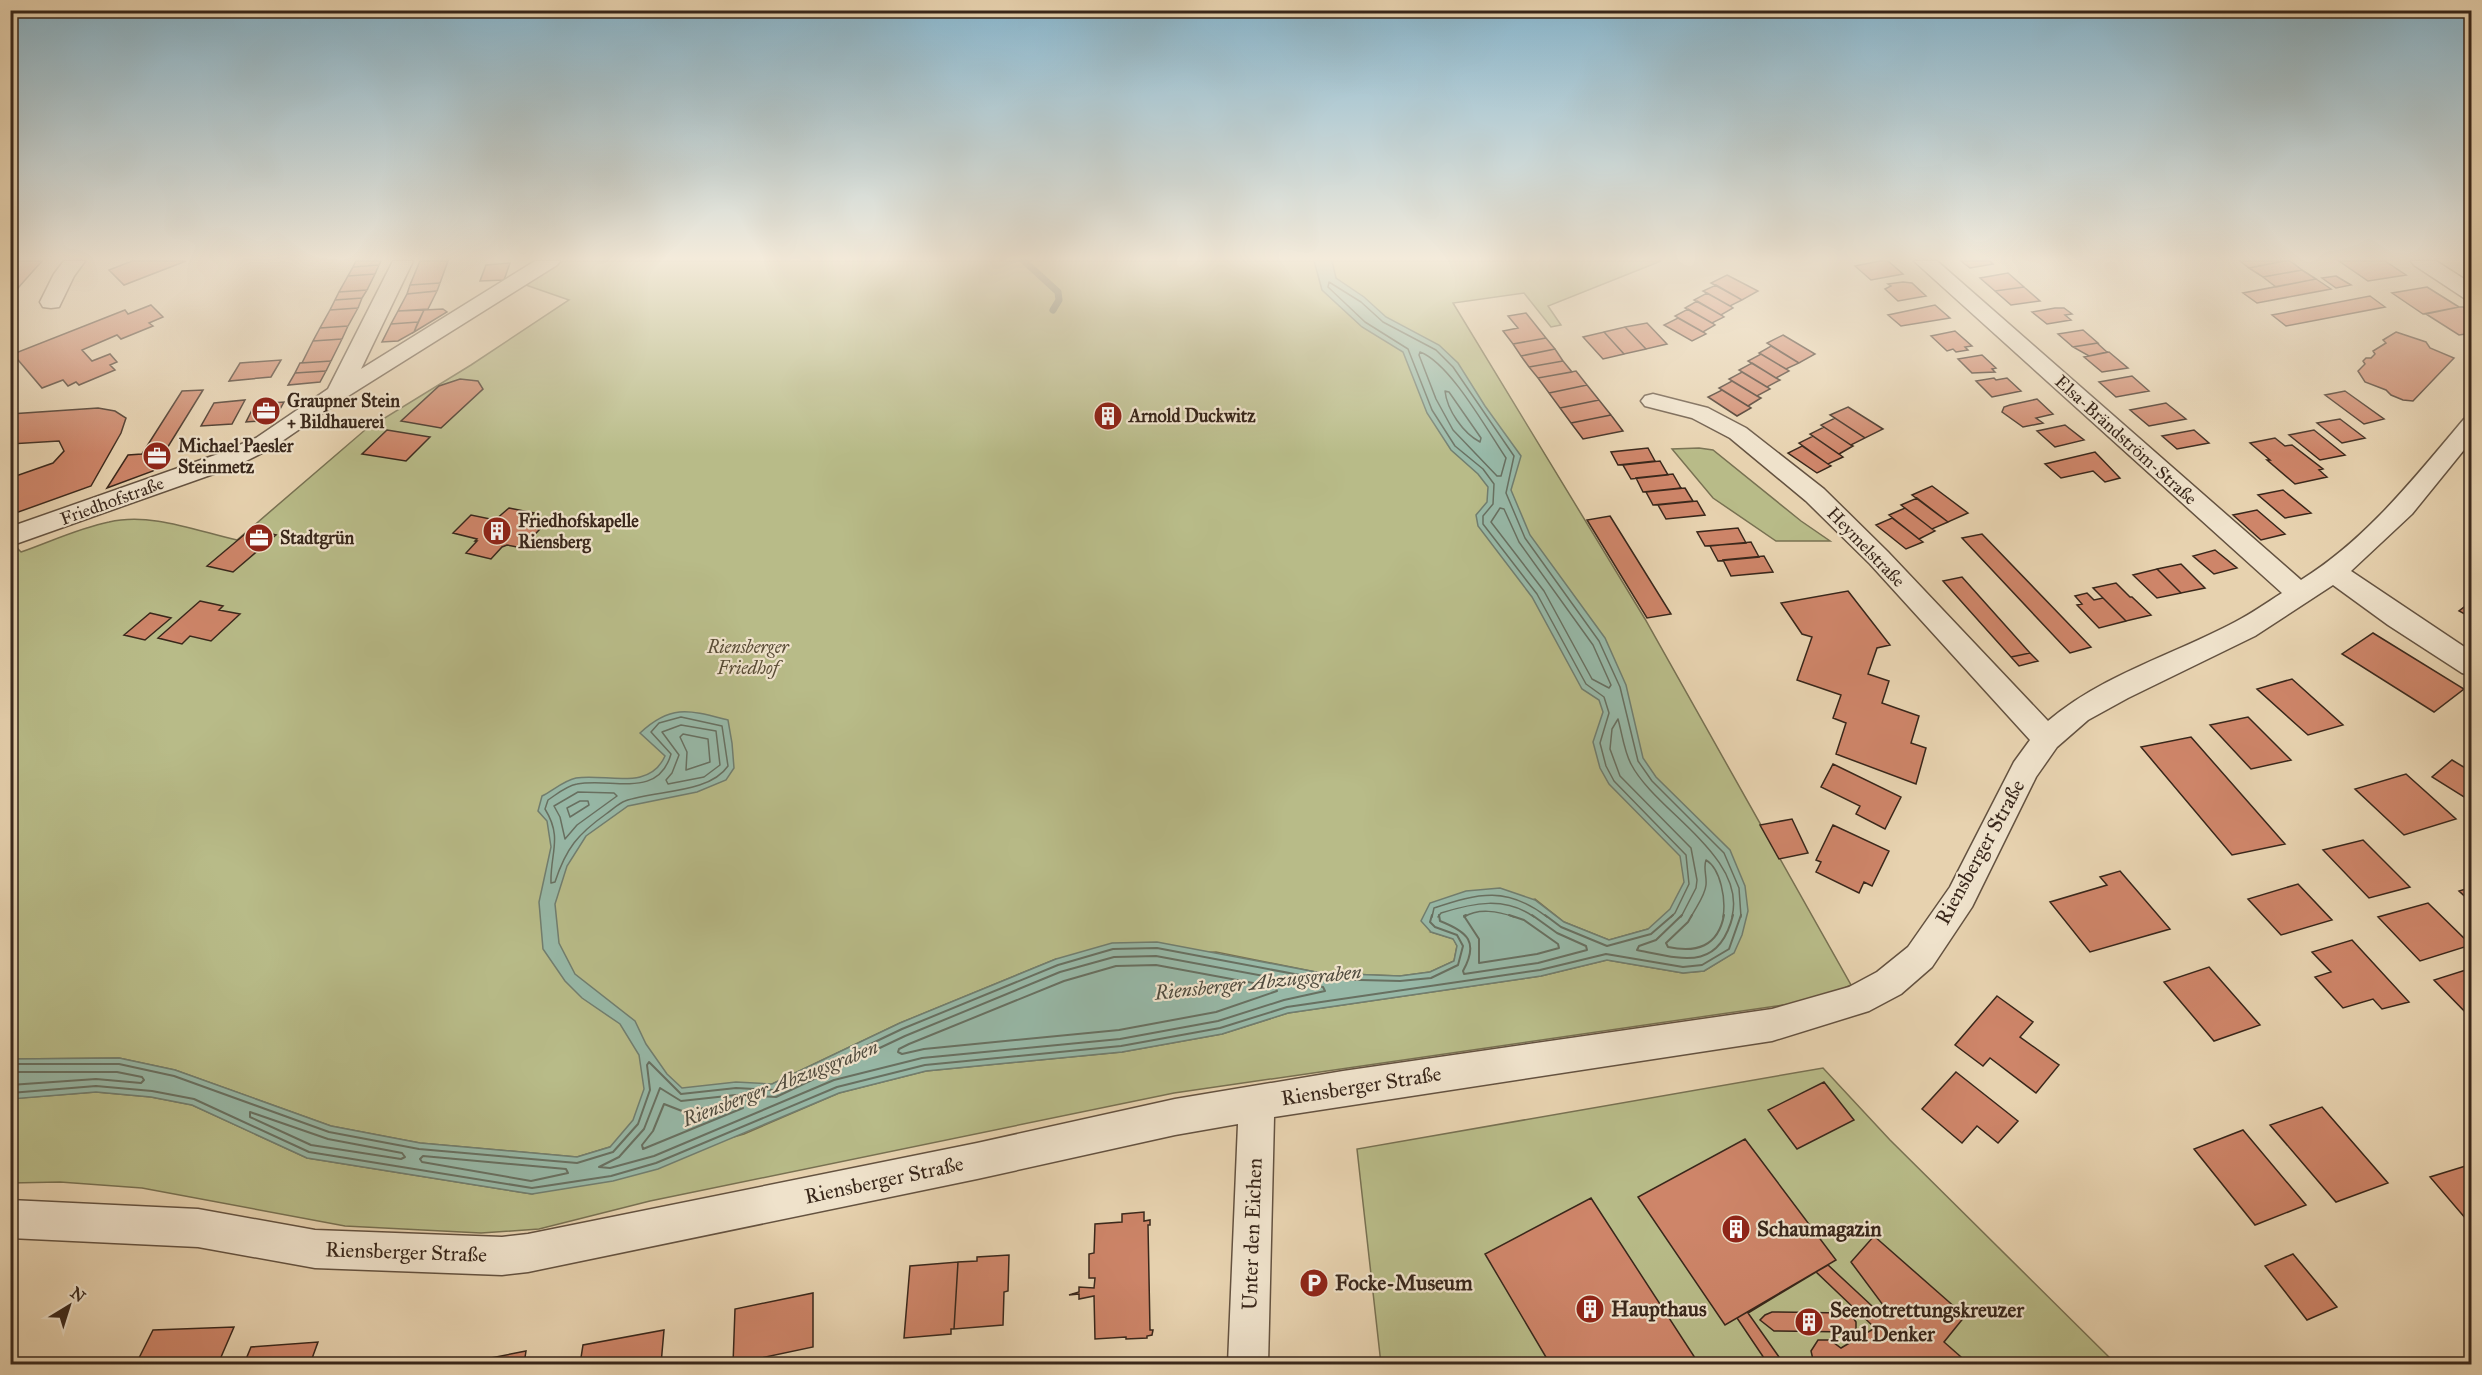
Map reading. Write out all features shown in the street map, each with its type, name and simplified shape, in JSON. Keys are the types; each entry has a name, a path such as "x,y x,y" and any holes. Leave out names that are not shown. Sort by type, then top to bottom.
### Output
{"street":[{"path":"337,393 371,325"},
{"name":"Friedhofstraße","path":"10,537 227,460 264,443 337,393 446,325"},
{"name":"Elsa-Brändström-Straße","path":"1996,325 2301,595"},
{"name":"Heymelstraße","path":"1653,401 1700,413 1738,433 1815,495 1880,558 2047,739"},
{"name":"Riensberger Straße","path":"10,1220 198,1228 315,1249 511,1255 966,1163 1175,1117 1343,1088 1772,1025 1857,1000 1889,983 1920,957 1961,897 2025,770 2047,739 2078,712 2118,690 2245,629 2334,572 2461,454 2472,424"},
{"path":"2334,572 2398,618 2472,666"},
{"name":"Unter den Eichen","path":"1248,1365 1257,1103"}],"green space":[{"name":"Riensberger Friedhof","path":"531,325 1466,325 1645,619 1851,985 1818,1000 1174,1093 650,1201 539,1229 481,1233 345,1226 142,1188 60,1182 11,1183 11,1099 96,1092 151,1097 192,1105 307,1158 532,1194 744,1134 839,1093 926,1071 1122,1052 1222,1034 1288,1013 1541,976 1607,960 1683,973 1704,971 1733,953 1648,929 1609,940 1564,922 1535,899 1431,932 1454,939 1457,946 1454,961 1430,972 1400,976 1321,973 1216,952 1056,959 900,1023 749,1095 662,1131 577,1157 420,1143 331,1126 175,1070 119,1058 11,1059 11,552 18,549 21,552 109,522 141,519 173,524 237,540 365,430"},
{"path":"1672,449 1713,450 1801,521 1830,541 1776,541 1713,498"},
{"path":"1823,1068 1890,1140 2116,1364 1381,1364 1357,1149"}],"water":[{"name":"Riensberger Abzugsgraben","path":"1360,325 1401,325 1439,345 1458,363 1521,456 1511,490 1530,535 1605,638 1626,685 1643,758 1656,777 1730,850 1745,886 1748,911 1742,935 1734,953 1704,971 1683,973 1607,960 1541,976 1288,1013 1222,1034 1122,1052 926,1071 839,1093 658,1169 613,1181 532,1194 307,1158 192,1105 151,1097 96,1092 11,1099 11,1059 119,1058 175,1070 331,1126 420,1143 577,1157 610,1147 633,1120 644,1089 639,1055 620,1024 582,998 565,981 543,949 539,902 551,847 547,821 538,811 542,796 572,779 588,777 626,779 649,774 658,767 665,756 640,733 661,717 681,712 728,720 734,768 726,780 697,792 628,806 586,836 567,866 555,904 559,943 575,974 635,1021 646,1044 667,1074 682,1088 736,1082 772,1084 900,1023 1056,959 1112,943 1157,942 1321,973 1400,976 1430,972 1454,961 1457,946 1453,939 1431,932 1421,921 1430,903 1466,891 1500,888 1535,900 1564,922 1609,940 1648,929 1670,909 1684,882 1680,856 1609,784 1600,768 1593,742 1603,712 1599,700 1582,689 1532,597 1478,526 1476,515 1487,502 1488,487 1478,474 1451,450 1427,413 1403,352"}],"building":[{"path":"86,325 153,326 121,339 117,335 82,350 92,361 110,354 117,362 110,365 115,370 79,385 76,382 68,386 63,380 42,388 13,354"},
{"path":"322,325 348,325 348,326 320,328"},
{"path":"390,325 417,325 414,332 398,341 382,342"},
{"path":"417,325 425,325 414,332"},
{"path":"1516,325 1536,325 1546,338 1513,344 1503,331 1518,328"},
{"path":"1649,325 1667,344 1646,349 1625,327"},
{"path":"1664,325 1691,325 1706,334 1692,341"},
{"path":"1691,325 1715,325 1703,332"},
{"path":"2444,325 2472,325 2472,333 2459,335"},
{"path":"348,326 342,339 313,341 320,328"},
{"path":"1625,327 1646,349 1624,354 1604,332"},
{"path":"2083,330 2098,343 2073,347 2058,334"},
{"path":"1955,331 1972,346 1965,347 1968,350 1947,351 1931,336"},
{"path":"1604,332 1624,354 1603,359 1583,337"},
{"path":"2396,332 2426,342 2430,348 2454,358 2413,401 2403,400 2365,382 2358,371 2365,364 2363,361 2366,358 2371,358 2375,354 2373,351 2386,343 2383,340"},
{"path":"1783,335 1815,354 1799,363 1767,343"},
{"path":"1546,338 1555,349 1521,356 1513,344"},
{"path":"342,339 331,361 302,363 313,341"},
{"path":"2097,343 2107,352 2089,356 2073,347"},
{"path":"1771,346 1799,363 1786,369 1759,353"},
{"path":"1555,349 1563,361 1529,367 1521,356"},
{"path":"2109,352 2128,368 2102,372 2084,357"},
{"path":"1761,354 1789,371 1776,378 1748,361"},
{"path":"1982,355 1996,368 1992,369 1995,372 1972,373 1958,359"},
{"path":"281,360 271,377 229,381 240,363"},
{"path":"331,361 326,371 295,373 300,363"},
{"path":"1563,361 1572,372 1538,378 1529,367"},
{"path":"1752,363 1780,380 1767,387 1739,370"},
{"path":"326,371 320,382 288,385 295,373"},
{"path":"1576,371 1587,385 1549,393 1538,378"},
{"path":"1742,372 1770,389 1757,396 1729,379"},
{"path":"2132,376 2149,391 2116,397 2099,382"},
{"path":"1994,378 1996,380 2007,378 2021,391 1992,397 1976,381"},
{"path":"460,379 478,381 483,389 441,428 401,421 439,386"},
{"path":"1732,381 1761,398 1748,406 1719,388"},
{"path":"1587,385 1599,400 1560,408 1549,393"},
{"path":"203,390 153,471 107,488 128,455 142,454 182,391"},
{"path":"1722,390 1751,408 1737,416 1708,397"},
{"path":"2345,391 2384,419 2364,424 2325,395"},
{"path":"2037,399 2053,414 2036,418 2043,423 2023,427 2002,412 2004,407"},
{"path":"245,400 232,424 201,426 214,403"},
{"path":"1599,400 1611,415 1571,423 1560,408"},
{"path":"284,402 274,420 246,422 255,404"},
{"path":"2166,403 2186,419 2149,426 2130,410"},
{"path":"1848,407 1883,429 1865,438 1830,415"},
{"path":"98,408 115,411 126,418 121,433 91,486 10,515 10,478 53,463 64,451 59,441 10,444 10,414"},
{"name":"Arnold Duckwitz","path":"1110,410 1116,418 1105,422 1100,414"},
{"path":"1611,415 1623,431 1583,439 1571,423"},
{"path":"1835,418 1865,438 1851,445 1821,425"},
{"path":"2340,419 2365,438 2342,443 2317,423"},
{"path":"2065,425 2084,440 2055,447 2037,431"},
{"path":"1824,427 1853,446 1839,454 1810,434"},
{"path":"387,430 430,437 406,461 362,454"},
{"path":"2194,430 2209,443 2177,449 2162,436"},
{"path":"2314,430 2345,455 2320,460 2289,435"},
{"path":"1813,436 1843,457 1828,464 1799,443"},
{"path":"2275,438 2285,446 2292,445 2323,469 2319,470 2327,477 2295,484 2250,443"},
{"path":"1802,446 1831,466 1817,473 1788,453"},
{"path":"1648,448 1655,461 1618,465 1611,452"},
{"path":"2095,452 2120,478 2105,482 2093,471 2061,478 2045,464"},
{"path":"1660,461 1668,475 1631,479 1623,465"},
{"path":"1673,474 1681,488 1643,492 1636,478"},
{"path":"1932,486 1968,513 1948,522 1912,495"},
{"path":"1685,488 1693,501 1653,505 1646,492"},
{"path":"2283,490 2311,513 2285,518 2258,495"},
{"path":"1917,498 1948,522 1932,529 1901,505"},
{"path":"1697,501 1705,515 1666,519 1658,505"},
{"name":"Friedhofskapelle Riensberg","path":"509,508 534,513 524,523 527,524 525,526 540,529 522,548 507,545 491,559 466,553 477,539 453,533 471,515 495,520"},
{"path":"1905,508 1935,531 1919,539 1889,515"},
{"path":"2257,510 2285,534 2261,540 2233,515"},
{"path":"1610,516 1671,614 1647,618 1587,520"},
{"path":"1892,518 1923,542 1906,549 1876,525"},
{"path":"1738,528 1746,543 1705,546 1697,532"},
{"path":"251,529 276,535 233,572 207,566"},
{"path":"1982,534 2091,647 2070,653 1962,538"},
{"path":"1751,542 1759,557 1718,561 1710,546"},
{"path":"2215,550 2237,568 2214,574 2193,556"},
{"path":"1764,556 1773,572 1731,576 1723,560"},
{"path":"2181,564 2205,588 2181,593 2157,569"},
{"path":"2157,569 2181,593 2157,598 2133,575"},
{"path":"1962,577 2030,653 2011,657 1943,581"},
{"path":"2116,583 2151,615 2126,621 2093,588"},
{"path":"1848,591 1890,645 1877,648 1868,674 1889,681 1882,703 1919,716 1911,743 1926,748 1916,784 1836,754 1846,723 1833,718 1841,695 1797,680 1812,637 1802,634 1781,603"},
{"path":"2087,593 2094,600 2103,598 2126,621 2099,628 2077,605 2082,604 2075,596"},
{"path":"200,601 223,606 219,610 240,614 211,641 190,636 182,644 158,638"},
{"path":"2472,601 2472,618 2459,611"},
{"path":"150,613 171,618 145,640 124,635"},
{"path":"2373,633 2464,689 2434,712 2342,654"},
{"path":"2030,653 2038,661 2019,666 2011,657"},
{"path":"2292,679 2343,725 2308,735 2257,689"},
{"path":"2248,717 2291,760 2251,769 2210,725"},
{"path":"2191,737 2285,844 2232,855 2141,747"},
{"path":"2452,760 2472,772 2472,802 2432,777"},
{"path":"1833,764 1901,797 1885,829 1856,814 1860,806 1821,787"},
{"path":"2406,774 2456,819 2404,835 2355,789"},
{"path":"1792,819 1808,853 1779,859 1760,825"},
{"path":"1833,825 1889,851 1872,886 1864,882 1859,893 1816,872 1821,862 1816,860"},
{"path":"2363,840 2410,887 2369,898 2323,850"},
{"path":"2120,871 2170,929 2090,952 2050,902 2107,885 2100,877"},
{"path":"2298,884 2332,920 2281,935 2248,899"},
{"path":"2472,887 2472,903 2459,891"},
{"path":"2428,903 2471,945 2420,961 2378,917"},
{"path":"2352,940 2409,1002 2382,1009 2373,999 2343,1008 2315,977 2331,972 2312,952"},
{"path":"2209,967 2260,1025 2214,1041 2164,982"},
{"path":"2472,968 2472,1019 2434,980"},
{"path":"1997,996 2033,1022 2020,1037 2059,1065 2036,1093 1990,1058 1983,1066 1955,1045"},
{"path":"1956,1072 2018,1121 1998,1143 1977,1126 1962,1143 1922,1109"},
{"path":"1824,1082 1854,1120 1797,1149 1768,1110"},
{"path":"2322,1107 2388,1183 2336,1202 2270,1125"},
{"path":"2243,1130 2306,1205 2255,1225 2194,1149"},
{"name":"Schaumagazin","path":"1745,1139 1836,1260 1725,1325 1638,1197"},
{"path":"2472,1164 2472,1226 2430,1177"},
{"name":"Haupthaus","path":"1591,1198 1699,1364 1550,1364 1485,1254"},
{"path":"1144,1212 1144,1221 1150,1220 1150,1225 1148,1225 1150,1330 1153,1330 1152,1335 1147,1338 1095,1339 1094,1296 1079,1299 1079,1294 1069,1295 1079,1292 1079,1287 1094,1288 1095,1278 1089,1278 1089,1254 1094,1253 1095,1224 1122,1222 1122,1214"},
{"name":"Haupthaus","path":"1874,1236 1965,1316 1944,1342 1969,1364 1814,1364 1811,1351 1818,1340 1830,1340 1841,1348 1875,1328 1816,1272 1748,1313 1784,1364 1768,1364 1737,1318 1828,1265 1886,1319 1892,1317 1851,1262"},
{"path":"2293,1254 2337,1307 2307,1320 2265,1266"},
{"path":"1009,1255 1008,1291 1004,1292 1003,1325 954,1329 958,1262 977,1261 977,1257"},
{"path":"958,1262 954,1329 951,1329 951,1334 904,1338 910,1266"},
{"path":"813,1293 813,1347 733,1364 735,1309"},
{"name":"Seenotrettungskreuzer Paul Denker","path":"1772,1312 1845,1313 1852,1316 1856,1322 1856,1329 1850,1332 1774,1331 1760,1320"},
{"path":"234,1327 218,1364 136,1364 153,1330"},
{"path":"664,1330 661,1364 580,1364 583,1345"},
{"path":"318,1342 310,1364 244,1364 251,1347"},
{"path":"526,1351 524,1364 460,1364"},
{"path":"399,1359 398,1364 340,1364"}],"place":[{"name":"Graupner Stein + Bildhauerei","path":"266,411"},
{"name":"Arnold Duckwitz","path":"1108,416"},
{"name":"Michael Paesler Steinmetz","path":"157,456"},
{"name":"Friedhofskapelle Riensberg","path":"497,531"},
{"name":"Stadtgrün","path":"259,538"},
{"name":"Schaumagazin","path":"1736,1229"},
{"name":"Focke-Museum","path":"1314,1283"},
{"name":"Haupthaus","path":"1590,1309"},
{"name":"Seenotrettungskreuzer Paul Denker","path":"1809,1322"}]}
